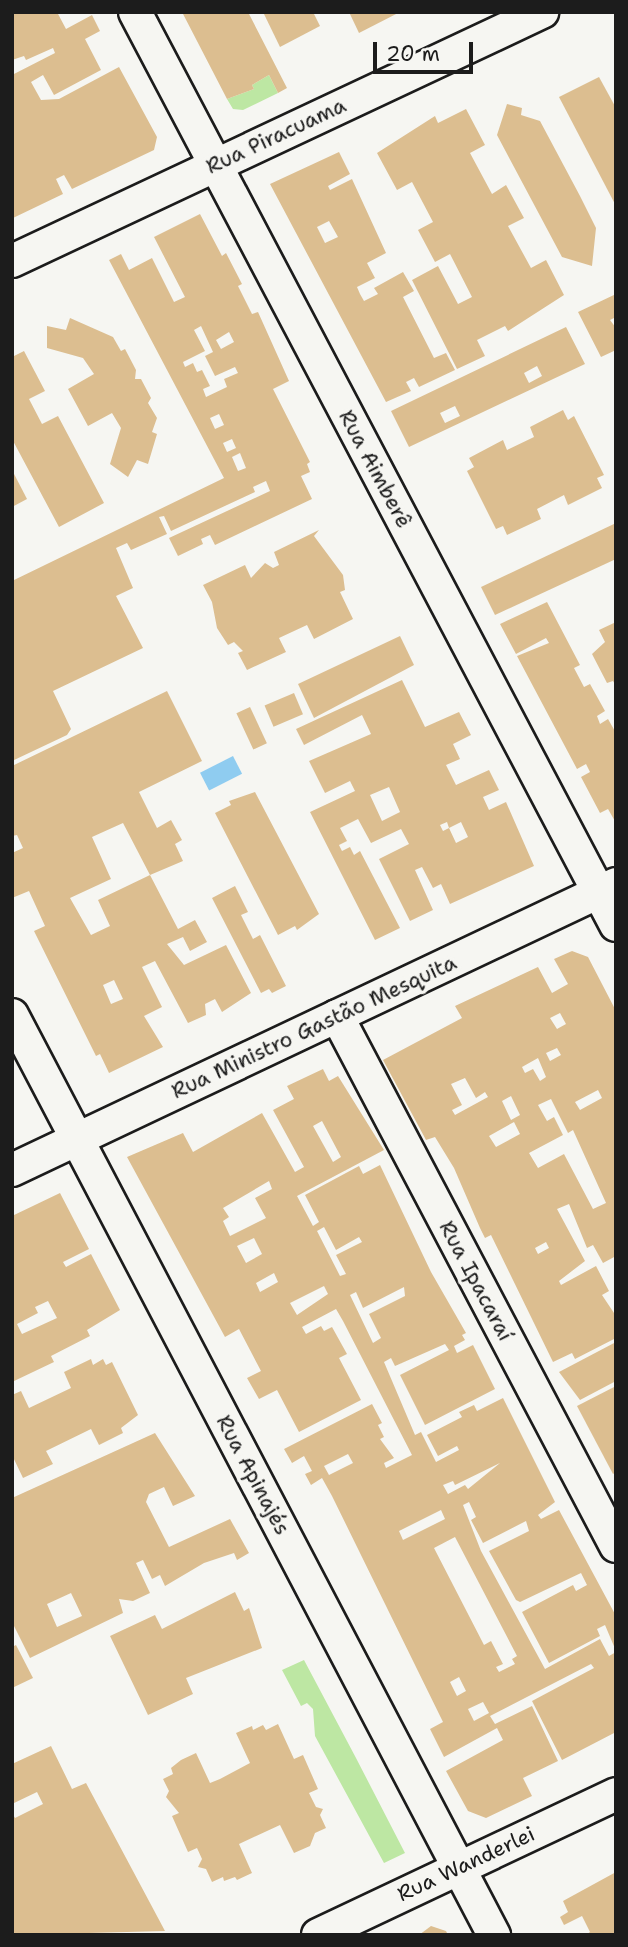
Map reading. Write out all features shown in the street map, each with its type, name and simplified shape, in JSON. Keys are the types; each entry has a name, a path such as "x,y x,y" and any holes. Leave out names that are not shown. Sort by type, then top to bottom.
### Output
{"street":[{"name":"Rua Aimberê","path":"135,12 607,888 616,925"},
{"name":"Rua Piracuama","path":"12,261 542,12"},
{"name":"Rua Ministro Gastão Mesquita","path":"12,1170 607,888"},
{"name":"Rua Apinajés","path":"12,1016 494,1935"},
{"name":"Rua Ipacaraí","path":"337,1016 616,1546"},
{"name":"Rua Wanderlei","path":"318,1935 616,1794"}],"green space":[{"path":"269,75 278,93 243,110 233,109 227,99 254,89 252,85"},
{"path":"304,1660 405,1853 384,1863 315,1736 313,1709 307,1703 301,1706 282,1670"}],"water":[{"path":"233,756 242,774 209,791 200,773"}],"building":[{"path":"12,12 57,12 66,29 92,15 100,31 85,39 101,70 54,95 43,75 31,82 41,100 59,99 119,67 157,137 154,150 72,189 64,175 56,179 63,194 13,218 12,75 55,53 53,48 26,60 24,56 12,60"},
{"path":"182,12 248,12 287,88 278,93 269,75 252,85 254,89 227,99"},
{"path":"263,12 313,12 320,26 280,47"},
{"path":"349,12 400,12 359,33"},
{"path":"599,77 616,108 616,206 559,97"},
{"path":"507,104 522,108 521,115 540,121 580,196 596,228 592,266 562,257 497,135"},
{"path":"466,109 485,145 470,153 492,194 506,185 524,218 508,226 531,268 546,260 564,295 508,331 505,326 477,340 485,356 457,369 412,280 438,266 458,304 472,297 450,254 435,262 418,230 433,222 412,182 397,190 377,153 435,116 438,123"},
{"path":"339,152 350,174 328,186 330,190 352,179 386,253 367,263 375,278 357,287 360,294 364,301 378,294 374,288 403,272 414,291 403,297 434,358 446,353 455,370 419,387 414,378 406,382 411,391 386,402 270,184","holes":["329,221 338,237 325,243 317,227"]},
{"path":"200,214 222,256 226,253 242,284 238,286 252,314 258,312 289,381 273,389 310,462 307,464 310,472 301,476 312,499 215,545 210,535 201,539 203,544 178,556 169,538 270,491 266,481 253,487 255,492 171,531 164,516 159,517 167,534 131,550 127,543 116,548 133,588 116,596 143,648 53,691 71,729 67,735 12,761 12,581 224,478 109,260 121,254 129,270 152,258 174,302 185,297 154,237","holes":["201,326 213,352 205,356 215,376 235,367 238,373 224,379 227,387 206,397 203,389 210,386 202,370 197,372 193,363 185,367 183,362 205,351 194,330","229,332 234,342 221,349 216,340","219,414 224,425 215,429 210,418","232,439 236,448 227,452 223,443","240,453 246,468 238,471 232,457"]},
{"path":"616,294 616,317 610,320 616,328 616,350 601,357 578,312"},
{"path":"70,318 113,337 121,351 125,349 136,370 135,379 141,379 151,398 148,403 157,418 152,432 157,434 148,464 137,460 128,477 110,464 121,428 112,413 88,426 68,389 94,374 83,358 47,348 47,326 66,330"},
{"path":"566,327 585,364 409,447 391,411","holes":["537,366 542,376 529,383 524,373","455,406 460,416 445,423 440,413"]},
{"path":"24,351 45,391 29,399 42,424 58,416 104,503 59,527 12,439 12,357"},
{"path":"563,410 568,420 574,416 604,475 597,478 602,488 568,505 564,495 537,509 541,519 507,535 503,526 496,529 467,471 474,467 469,458 503,440 507,450 534,437 530,427"},
{"path":"12,470 27,499 12,507"},
{"path":"616,523 616,559 495,615 481,587"},
{"path":"319,530 314,536 343,575 345,590 340,592 353,619 314,639 307,625 279,638 286,652 247,670 238,653 243,651 234,642 228,645 217,628 212,602 203,585 245,565 251,578 265,563 273,568 279,565 274,552"},
{"path":"547,602 580,665 574,668 584,687 590,684 605,711 597,716 600,724 608,719 616,733 616,823 608,809 600,813 581,777 590,772 586,764 577,769 517,656 549,643 546,638 516,654 500,624"},
{"path":"616,622 616,686 613,681 607,683 592,654 605,642 599,630"},
{"path":"400,636 414,665 314,718 298,684"},
{"path":"402,680 425,727 459,712 471,735 453,744 460,759 446,765 456,785 489,770 499,790 483,797 489,810 506,802 534,866 450,904 441,884 433,888 422,867 415,870 433,910 410,921 379,859 409,844 401,829 371,843 358,819 340,828 347,841 339,845 342,851 350,847 354,855 360,851 400,928 375,940 310,812 355,791 350,781 325,793 309,761 371,734 362,715 304,745 296,729","holes":["389,787 400,812 382,821 370,795","447,822 449,828 443,831 440,825","461,822 468,837 456,843 449,828"]},
{"path":"167,691 202,761 139,792 157,828 171,820 182,840 175,844 183,861 150,875 178,929 195,920 207,942 190,951 183,937 167,944 184,965 226,945 251,993 222,1012 215,999 205,1004 206,1015 188,1023 155,961 142,967 162,1007 144,1016 163,1047 109,1073 100,1054 96,1056 34,931 45,926 29,891 12,898 12,853 23,848 17,835 12,836 12,766","holes":["123,823 150,875 98,900 110,926 91,935 70,898 111,879 92,837","114,980 123,999 111,1004 103,985"]},
{"path":"294,693 303,714 274,727 265,706"},
{"path":"250,707 267,743 253,750 236,713"},
{"path":"255,792 319,914 297,930 295,926 278,935 215,813 231,805 229,801"},
{"path":"235,886 248,912 241,915 253,939 260,935 286,986 272,993 269,989 261,993 212,898"},
{"path":"572,951 588,957 616,1011 616,1256 603,1263 593,1245 587,1248 569,1204 557,1209 585,1261 559,1281 561,1285 596,1266 609,1291 602,1295 616,1316 616,1338 575,1359 572,1353 553,1362 491,1235 485,1238 454,1168 435,1137 426,1140 383,1060 462,1018 455,1006 538,967 552,993 568,984 554,959","holes":["560,1013 566,1024 557,1029 550,1018","557,1048 561,1055 550,1061 546,1053","538,1058 546,1077 540,1081 533,1069 525,1073 522,1067","465,1078 476,1098 485,1092 488,1097 455,1115 452,1110 462,1105 451,1084","598,1090 602,1098 580,1110 575,1102","511,1096 520,1115 511,1120 502,1101","551,1099 568,1133 573,1130 606,1203 593,1209 564,1154 538,1168 529,1153 563,1135 554,1117 547,1121 538,1105","514,1122 520,1134 496,1147 489,1136","546,1242 549,1248 538,1254 535,1248"]},
{"path":"323,1069 329,1081 338,1076 384,1150 297,1196 313,1226 319,1222 305,1195 359,1166 363,1174 380,1165 431,1272 466,1333 462,1335 465,1340 454,1346 457,1353 473,1345 495,1389 425,1425 400,1375 449,1350 445,1344 395,1366 391,1358 384,1362 415,1435 421,1432 436,1462 459,1450 457,1446 438,1456 427,1435 462,1417 459,1412 474,1405 477,1411 503,1398 555,1502 538,1515 541,1519 559,1510 616,1616 616,1651 605,1625 597,1629 600,1636 549,1663 522,1612 573,1585 576,1591 587,1585 581,1573 520,1602 516,1600 489,1551 529,1531 526,1521 483,1543 471,1520 476,1517 469,1502 463,1505 481,1551 545,1669 600,1639 609,1656 616,1652 616,1732 562,1760 532,1701 594,1668 591,1664 490,1716 495,1724 532,1706 558,1761 523,1778 532,1796 486,1818 468,1811 446,1771 503,1740 497,1728 444,1757 430,1729 443,1722 332,1496 322,1478 311,1485 305,1474 312,1471 304,1456 292,1463 284,1449 372,1404 382,1423 378,1425 384,1437 380,1439 394,1458 384,1463 386,1468 412,1455 343,1321 336,1309 302,1327 306,1334 321,1326 324,1331 332,1327 347,1354 339,1358 361,1400 299,1432 277,1390 259,1399 247,1378 261,1371 239,1329 225,1337 127,1157 183,1133 193,1152 262,1113 295,1172 304,1167 273,1110 294,1099 287,1086","holes":["322,1121 341,1157 333,1162 313,1126","269,1181 272,1189 255,1198 266,1218 230,1236 223,1221 229,1217 223,1208","324,1227 336,1250 359,1237 362,1242 336,1255 346,1274 340,1276 317,1231","254,1238 262,1254 246,1263 237,1246","274,1273 278,1282 260,1292 256,1283","324,1286 328,1294 297,1315 290,1303","404,1287 405,1296 369,1314 381,1338 373,1343 350,1295 356,1292 363,1308","348,1454 353,1463 329,1475 324,1466","500,1463 468,1489 465,1485 448,1494 443,1485 453,1481 455,1485","441,1510 445,1519 403,1540 399,1531","455,1537 517,1656 512,1659 515,1664 499,1672 496,1667 503,1664 491,1641 484,1645 434,1548","459,1677 466,1691 457,1696 450,1682","483,1702 489,1713 474,1721 468,1709"]},
{"path":"60,1193 89,1249 63,1262 66,1267 91,1254 120,1310 87,1330 90,1336 51,1356 54,1362 12,1382 12,1216","holes":["48,1301 57,1318 22,1334 17,1324 38,1313 35,1307"]},
{"path":"616,1342 616,1381 580,1400 559,1372"},
{"path":"91,1359 93,1365 103,1359 106,1365 112,1362 138,1415 121,1428 123,1433 99,1445 91,1429 46,1451 53,1464 23,1478 12,1455 12,1395 21,1391 29,1408 71,1388 64,1372"},
{"path":"616,1386 616,1472 613,1474 577,1406"},
{"path":"155,1433 195,1496 173,1506 164,1487 149,1494 146,1502 169,1547 230,1519 249,1553 237,1560 234,1553 204,1563 165,1586 160,1575 152,1579 143,1560 136,1563 150,1593 133,1601 119,1599 123,1613 30,1658 12,1622 12,1498","holes":["71,1593 82,1616 57,1627 47,1604"]},
{"path":"235,1592 244,1611 249,1608 262,1648 186,1678 193,1694 148,1715 110,1636 155,1615 162,1629"},
{"path":"16,1645 33,1678 12,1688 12,1647"},
{"path":"278,1724 294,1759 303,1755 318,1789 309,1793 316,1807 323,1809 320,1815 326,1828 315,1833 310,1846 294,1853 280,1825 239,1844 252,1873 237,1880 235,1877 224,1881 223,1877 212,1882 206,1869 198,1867 202,1859 197,1848 188,1852 172,1816 179,1813 166,1797 169,1791 163,1779 173,1774 171,1768 181,1760 196,1753 210,1783 220,1779 250,1763 236,1733 252,1726 253,1730 263,1725 266,1730"},
{"path":"51,1746 72,1789 86,1783 165,1931 12,1935 12,1813 15,1818 43,1804 37,1792 12,1804 12,1764"},
{"path":"616,1872 616,1935 586,1935 590,1932 582,1916 564,1925 560,1917 568,1912 563,1901"},
{"path":"431,1926 446,1931 448,1935 419,1935"}]}
